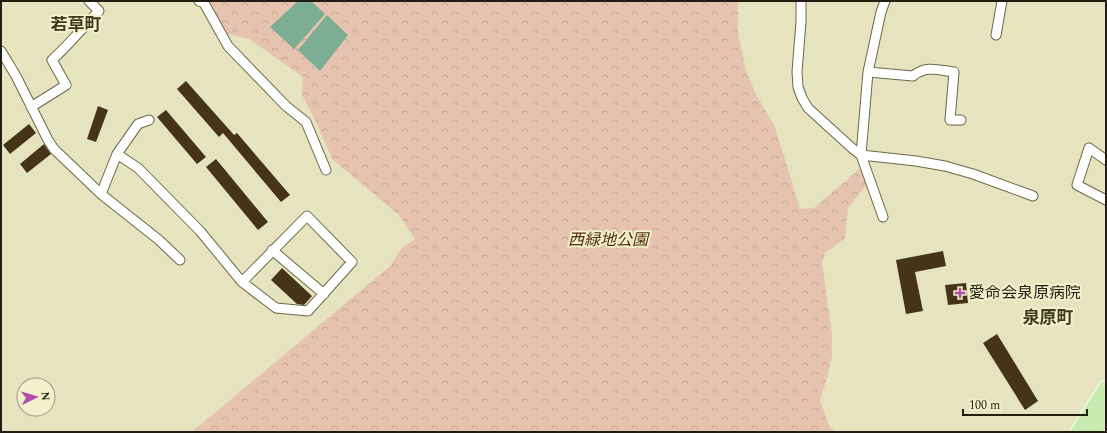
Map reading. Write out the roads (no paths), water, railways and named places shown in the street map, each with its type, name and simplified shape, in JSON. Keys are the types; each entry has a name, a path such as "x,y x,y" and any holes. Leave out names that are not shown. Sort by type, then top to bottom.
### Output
{"highway":[{"path":"1079,432 1106,389"},
{"path":"1093,432 1106,412"}],"street":[{"path":"30,107 66,85 52,60 64,50 99,11 89,1"},
{"path":"200,1 204,3 228,46 286,106 306,122 326,170"},
{"path":"801,1 797,72 798,87 802,98 808,108 861,156 916,160 944,166 973,174 1033,196"},
{"path":"883,217 861,156 868,72 881,12 885,1"},
{"path":"996,35 1002,1"},
{"path":"1,51 16,76 30,107 54,149 101,194 158,240 180,260"},
{"path":"868,72 913,76 918,71 928,68 954,72 950,120 961,120"},
{"path":"101,194 117,154 138,124 149,120"},
{"path":"1106,160 1089,148 1077,185 1106,200"},
{"path":"117,154 138,168 200,231 242,282 276,308 308,311 352,262 307,216 242,282"},
{"path":"272,250 324,294"}],"place":[{"name":"愛命会泉原病院","path":"960,293"}],"district":[{"name":"若草町","path":"76,25"},
{"name":"泉原町","path":"1048,318"}],"park label":[{"name":"西緑地公園","path":"608,240"}]}
